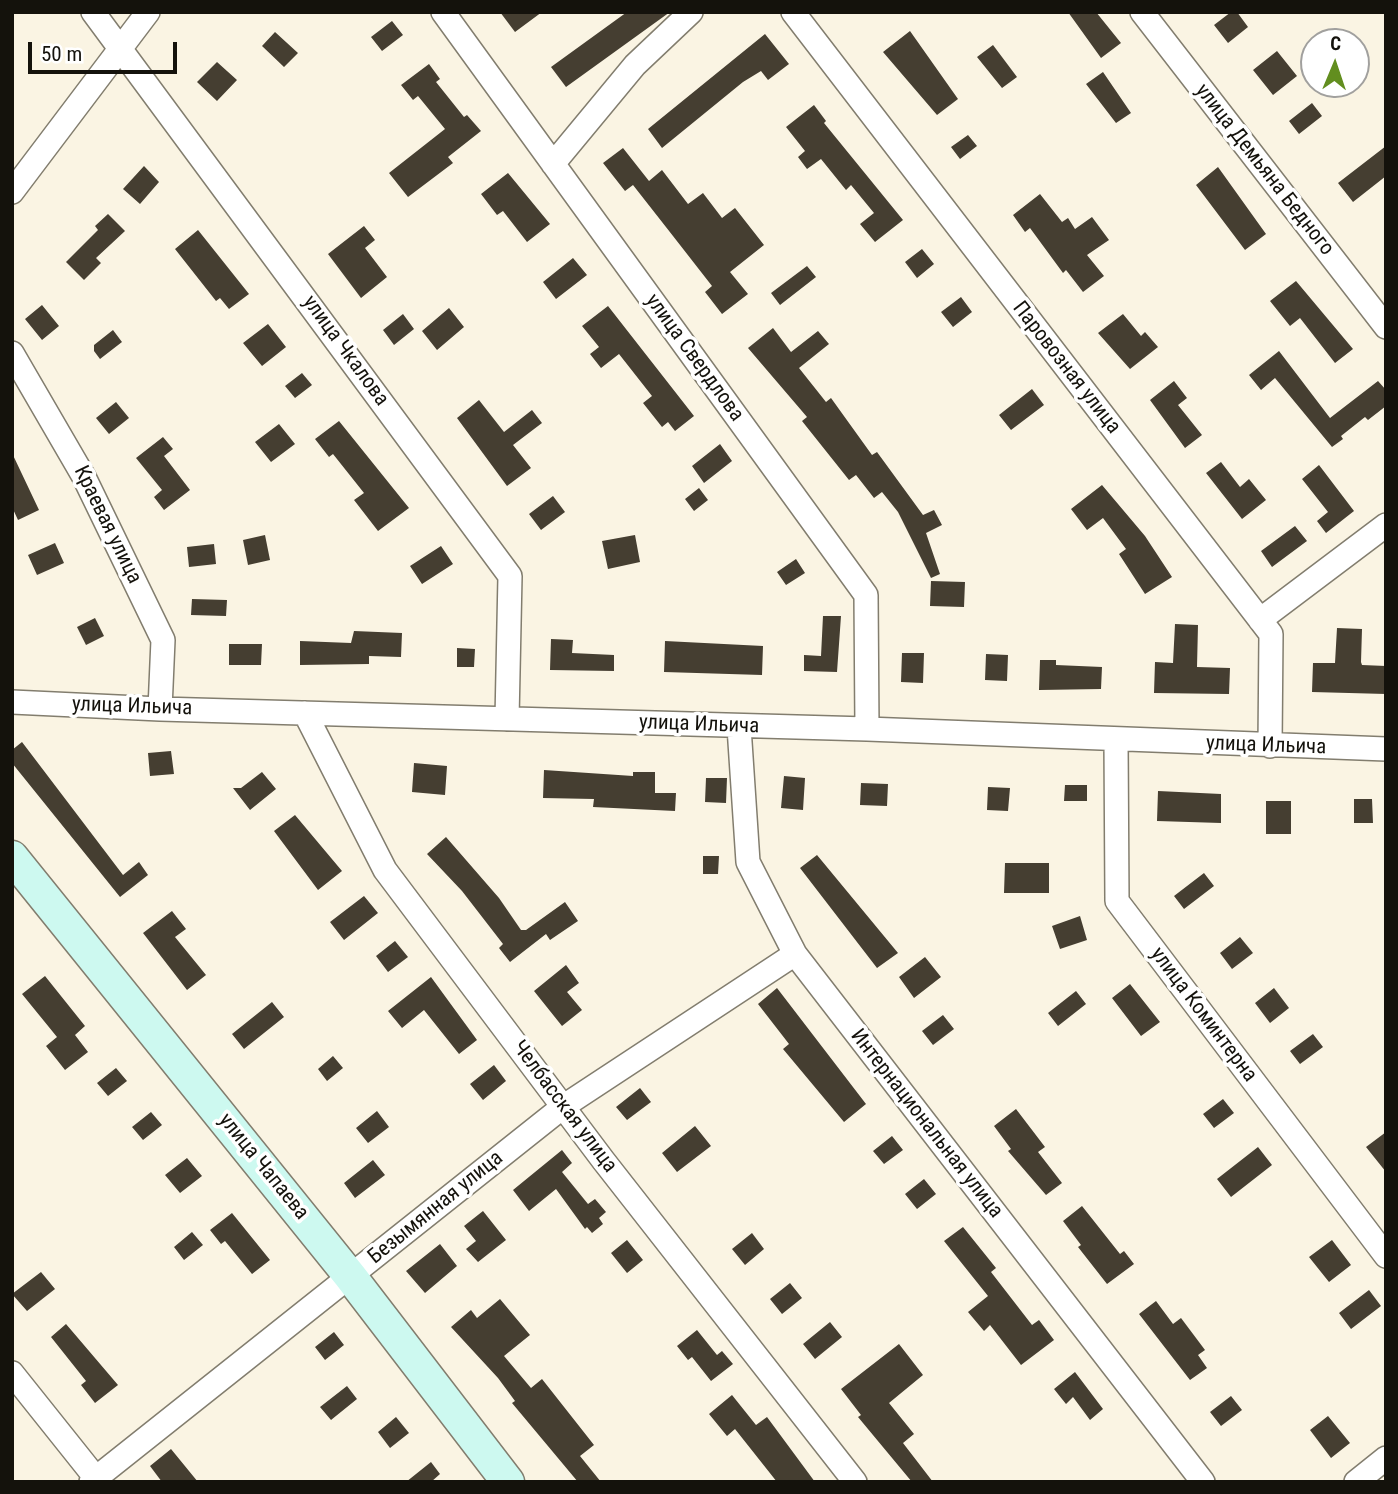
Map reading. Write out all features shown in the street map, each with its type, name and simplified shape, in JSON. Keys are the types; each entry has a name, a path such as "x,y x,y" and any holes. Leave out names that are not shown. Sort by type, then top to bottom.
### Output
{"main road":[{"name":"улица Чапаева","path":"12,857 350,1276 508,1482"}],"street":[{"name":"улица Чкалова","path":"93,12 123,49 510,576 507,719"},
{"path":"12,192 123,49 148,12"},
{"name":"улица Свердлова","path":"443,12 866,595 867,729"},
{"path":"553,164 635,65 691,12"},
{"name":"Паровозная улица","path":"793,12 1271,634 1270,746"},
{"name":"улица Демьяна Бедного","path":"1142,12 1386,327"},
{"name":"Краевая улица","path":"12,353 84,477 163,640 160,709"},
{"path":"1260,620 1386,525"},
{"name":"улица Ильича","path":"12,702 160,709 867,729 1116,741 1386,749"},
{"name":"Челбасская улица","path":"304,713 385,870 855,1482"},
{"name":"Интернациональная улица","path":"739,727 748,862 795,954 1203,1482"},
{"name":"улица Коминтерна","path":"1116,741 1117,901 1386,1256"},
{"name":"Безымянная улица","path":"96,1480 564,1106 795,954"},
{"path":"12,1373 96,1480"},
{"path":"1356,1482 1386,1458"}],"building":[{"path":"500,12 542,12 515,32"},
{"path":"627,12 670,12 566,87 551,67"},
{"path":"1068,12 1096,12 1121,43 1101,58"},
{"path":"1231,12 1237,12 1248,27 1228,43 1214,25"},
{"path":"392,21 403,35 382,51 371,37"},
{"path":"910,31 958,99 937,115 883,52"},
{"path":"275,32 298,53 284,67 262,46"},
{"path":"765,34 789,64 768,80 761,71 743,82 662,148 648,129"},
{"path":"993,45 1017,77 1002,88 977,57"},
{"path":"1277,51 1297,76 1273,95 1253,70"},
{"path":"217,62 237,80 217,101 197,82"},
{"path":"429,64 440,79 436,82 464,117 467,115 481,131 448,157 453,163 408,197 389,173 445,129 418,96 413,100 401,85"},
{"path":"1103,72 1131,113 1116,123 1086,84"},
{"path":"1312,103 1322,116 1299,134 1289,121"},
{"path":"814,105 826,121 824,123 903,220 875,242 860,224 874,213 851,185 846,190 821,159 807,169 798,157 805,151 786,127"},
{"path":"968,135 977,146 960,159 951,147"},
{"path":"1386,146 1386,176 1353,202 1338,183"},
{"path":"623,148 649,181 662,170 688,204 703,193 722,218 735,208 764,245 730,272 748,294 722,314 705,292 712,286 633,185 625,191 603,163"},
{"path":"144,166 159,182 140,204 123,189"},
{"path":"1218,167 1266,234 1245,250 1196,185"},
{"path":"508,173 550,224 527,242 503,211 497,215 481,194"},
{"path":"1040,194 1062,222 1068,218 1075,229 1092,217 1109,240 1087,255 1104,276 1083,292 1066,270 1063,273 1030,228 1025,232 1013,215"},
{"path":"108,214 125,231 96,258 101,263 84,280 66,262 98,230 95,226"},
{"path":"364,226 375,240 365,248 387,277 361,298 328,254"},
{"path":"198,230 249,294 229,309 220,298 216,301 175,249"},
{"path":"922,249 934,264 917,278 905,262"},
{"path":"573,258 587,275 556,299 543,282"},
{"path":"807,266 816,277 780,305 771,293"},
{"path":"1296,281 1353,349 1335,363 1300,318 1290,326 1270,301"},
{"path":"961,297 972,312 953,327 941,312"},
{"path":"42,305 59,326 42,340 25,319"},
{"path":"608,306 694,416 675,431 668,422 662,427 643,403 652,396 619,354 601,368 590,354 599,347 582,326"},
{"path":"449,308 464,327 437,350 422,331"},
{"path":"403,314 414,329 394,345 383,330"},
{"path":"1123,314 1141,336 1145,332 1158,347 1130,369 1098,333"},
{"path":"268,324 286,347 262,366 243,343"},
{"path":"773,328 791,352 818,331 829,344 799,368 826,402 831,398 872,455 877,452 923,515 934,510 942,525 926,533 940,574 931,578 898,512 882,492 874,498 856,475 849,480 802,421 807,417 748,348"},
{"path":"113,330 122,342 100,359 94,351 94,345"},
{"path":"1279,351 1330,418 1378,381 1386,390 1386,406 1368,420 1365,417 1332,447 1275,378 1261,390 1249,375"},
{"path":"302,373 312,385 295,398 285,386"},
{"path":"1174,381 1187,398 1178,405 1202,435 1185,448 1150,400"},
{"path":"1032,389 1044,405 1011,430 999,415"},
{"path":"479,400 504,432 532,410 542,423 513,445 531,468 507,486 457,418"},
{"path":"116,402 129,418 109,434 96,418"},
{"path":"339,421 409,508 378,531 354,500 364,493 333,454 329,457 315,439"},
{"path":"279,424 295,444 271,462 255,442"},
{"path":"163,437 173,449 164,456 190,490 164,510 154,497 162,490 136,458"},
{"path":"720,444 732,461 704,483 692,466"},
{"path":"12,453 39,510 18,520 12,507"},
{"path":"1221,462 1240,487 1249,479 1266,500 1242,519 1206,473"},
{"path":"1319,465 1354,511 1326,533 1317,521 1328,512 1302,479"},
{"path":"1102,485 1145,536 1172,577 1145,594 1119,554 1126,549 1103,518 1087,530 1071,509"},
{"path":"699,488 708,500 694,511 685,499"},
{"path":"553,496 565,512 541,530 529,514"},
{"path":"1295,526 1307,541 1272,567 1261,551"},
{"path":"265,535 270,560 248,565 243,540"},
{"path":"635,535 640,562 608,569 602,541"},
{"path":"55,543 64,563 37,575 28,555"},
{"path":"214,544 216,564 189,567 187,547"},
{"path":"441,546 453,564 422,584 410,566"},
{"path":"796,559 805,573 786,585 777,572"},
{"path":"931,581 965,582 964,607 930,606"},
{"path":"192,599 227,600 226,616 191,615"},
{"path":"823,616 841,616 837,672 804,671 804,655 821,656"},
{"path":"95,618 104,636 86,645 77,627"},
{"path":"1175,624 1198,625 1197,667 1230,668 1229,694 1154,693 1155,662 1173,663"},
{"path":"1337,628 1362,629 1362,665 1386,666 1386,694 1312,692 1313,663 1335,663"},
{"path":"354,631 402,633 401,657 369,656 369,664 300,665 300,641 351,643"},
{"path":"551,639 573,640 572,653 614,655 614,671 550,670"},
{"path":"665,641 763,646 762,675 664,672"},
{"path":"229,644 262,644 261,665 229,665"},
{"path":"457,648 475,649 474,667 457,667"},
{"path":"902,653 924,653 923,683 901,682"},
{"path":"986,654 1008,655 1007,681 985,680"},
{"path":"1040,660 1056,660 1056,665 1102,667 1101,689 1039,690"},
{"path":"22,742 123,875 139,862 148,875 120,897 12,763 12,750"},
{"path":"171,751 174,774 150,776 148,753"},
{"path":"414,763 447,766 445,795 412,792"},
{"path":"544,770 633,776 633,772 655,772 655,793 676,793 675,811 593,807 594,799 543,798"},
{"path":"262,772 276,789 250,810 233,788 241,788"},
{"path":"784,776 805,778 803,810 781,808"},
{"path":"706,778 727,778 726,803 705,802"},
{"path":"861,783 888,784 887,806 860,805"},
{"path":"1065,785 1087,785 1087,801 1064,801"},
{"path":"988,787 1010,788 1008,811 987,810"},
{"path":"1158,791 1221,794 1221,823 1157,821"},
{"path":"1354,799 1372,799 1373,823 1354,823"},
{"path":"1266,801 1291,801 1291,834 1266,834"},
{"path":"295,815 342,871 318,890 274,831"},
{"path":"446,837 499,898 521,930 526,930 565,902 578,921 550,940 546,934 510,962 499,948 503,944 462,891 427,854"},
{"path":"817,855 898,953 877,968 800,868"},
{"path":"703,856 719,856 718,874 703,874"},
{"path":"1005,863 1049,863 1049,893 1004,893"},
{"path":"1204,873 1214,886 1184,909 1174,896"},
{"path":"364,896 378,913 344,940 330,922"},
{"path":"172,911 186,929 175,937 206,975 187,990 143,933"},
{"path":"1080,916 1087,940 1060,949 1052,926"},
{"path":"1240,937 1253,953 1232,969 1220,953"},
{"path":"395,941 408,957 388,972 376,956"},
{"path":"925,957 941,977 914,998 899,977"},
{"path":"566,965 579,983 567,992 582,1010 562,1026 534,991"},
{"path":"45,976 85,1026 75,1035 88,1052 65,1070 46,1046 57,1037 22,994"},
{"path":"431,977 477,1040 459,1054 424,1010 402,1028 388,1011"},
{"path":"1130,984 1160,1022 1141,1036 1112,998"},
{"path":"777,988 866,1104 844,1122 783,1049 789,1044 758,1004"},
{"path":"1274,988 1289,1008 1270,1023 1255,1003"},
{"path":"1076,991 1086,1004 1058,1026 1048,1013"},
{"path":"272,1002 284,1017 244,1049 232,1034"},
{"path":"943,1015 954,1029 933,1045 922,1031"},
{"path":"1313,1034 1323,1047 1300,1064 1290,1051"},
{"path":"333,1056 343,1068 327,1081 318,1069"},
{"path":"494,1065 506,1081 483,1100 470,1084"},
{"path":"116,1068 127,1081 108,1096 97,1083"},
{"path":"640,1088 651,1102 627,1120 616,1107"},
{"path":"1223,1099 1234,1113 1214,1128 1203,1114"},
{"path":"1016,1109 1045,1147 1038,1152 1062,1183 1046,1195 1008,1151 1011,1149 994,1126"},
{"path":"377,1111 389,1127 368,1143 356,1128"},
{"path":"151,1112 162,1125 143,1140 132,1127"},
{"path":"695,1126 711,1146 677,1172 662,1153"},
{"path":"1386,1132 1386,1172 1366,1147"},
{"path":"892,1136 903,1150 884,1164 873,1151"},
{"path":"1258,1147 1272,1165 1231,1197 1217,1179"},
{"path":"562,1150 572,1163 562,1172 588,1204 595,1199 606,1212 599,1218 603,1224 592,1233 587,1227 585,1229 556,1189 529,1211 513,1190"},
{"path":"187,1158 202,1176 180,1193 165,1175"},
{"path":"373,1160 385,1175 355,1198 344,1183"},
{"path":"924,1179 936,1194 917,1209 905,1194"},
{"path":"1082,1206 1120,1254 1124,1251 1134,1264 1107,1284 1078,1247 1081,1245 1063,1221"},
{"path":"483,1211 506,1240 478,1262 466,1249 476,1241 464,1226"},
{"path":"232,1213 270,1260 252,1274 225,1241 221,1244 210,1230"},
{"path":"963,1227 996,1268 991,1272 1032,1325 1039,1320 1054,1340 1021,1365 990,1325 984,1331 968,1312 988,1296 944,1241"},
{"path":"192,1232 203,1245 184,1260 174,1247"},
{"path":"752,1233 764,1249 745,1265 732,1249"},
{"path":"627,1240 643,1260 627,1273 611,1253"},
{"path":"1332,1240 1351,1265 1329,1282 1309,1257"},
{"path":"440,1244 457,1266 425,1293 406,1271"},
{"path":"41,1272 55,1289 27,1311 12,1294"},
{"path":"790,1283 802,1298 782,1314 770,1299"},
{"path":"1369,1290 1381,1306 1351,1329 1339,1313"},
{"path":"500,1299 530,1335 504,1356 531,1388 542,1379 594,1445 580,1456 601,1482 578,1482 512,1403 515,1401 498,1378 451,1327 471,1310 477,1318"},
{"path":"1156,1301 1173,1324 1181,1318 1205,1350 1198,1355 1207,1368 1190,1380 1139,1314"},
{"path":"830,1322 842,1337 815,1359 803,1344"},
{"path":"66,1324 118,1385 95,1403 81,1385 86,1381 51,1337"},
{"path":"697,1330 717,1355 722,1351 733,1364 711,1381 692,1357 688,1360 677,1346"},
{"path":"334,1332 344,1345 325,1360 315,1347"},
{"path":"899,1344 923,1375 889,1403 914,1434 903,1443 933,1482 912,1482 858,1417 861,1415 841,1389"},
{"path":"1075,1372 1103,1409 1090,1420 1073,1397 1066,1404 1054,1389"},
{"path":"347,1386 357,1399 331,1420 320,1407"},
{"path":"732,1395 756,1425 767,1417 815,1482 777,1482 735,1429 727,1436 709,1414"},
{"path":"1231,1396 1242,1410 1221,1426 1210,1412"},
{"path":"1328,1416 1350,1443 1331,1458 1310,1430"},
{"path":"396,1417 409,1433 390,1448 378,1432"},
{"path":"171,1449 198,1482 162,1482 150,1466"},
{"path":"431,1462 440,1474 431,1482 406,1482"}]}
